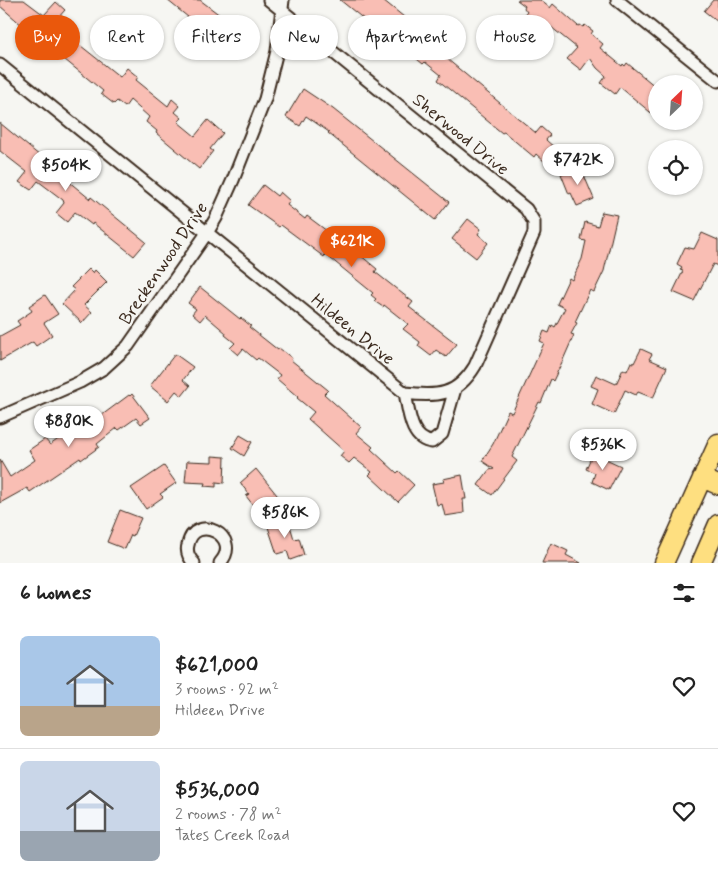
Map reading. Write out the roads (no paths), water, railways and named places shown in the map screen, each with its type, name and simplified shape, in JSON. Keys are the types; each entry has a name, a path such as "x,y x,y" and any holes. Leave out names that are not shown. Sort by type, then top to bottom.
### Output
{"main road":[{"path":"664,563 710,482 718,443"},
{"path":"701,563 718,524"}],"street":[{"name":"Sherwood Drive","path":"268,0 283,6 526,209 532,217 534,233 523,259 475,366 467,379 458,387"},
{"path":"618,0 718,81"},
{"name":"Breckenwood Drive","path":"0,417 80,382 112,362 128,346 207,233 233,180 265,99 277,51 283,6"},
{"name":"Hildeen Drive","path":"0,65 405,393"},
{"path":"458,387 442,434 432,442 422,439 416,433 405,393 433,395 458,387"},
{"path":"194,563 188,554 188,542 196,532 208,529 220,534 224,540 226,553 220,563"}]}
